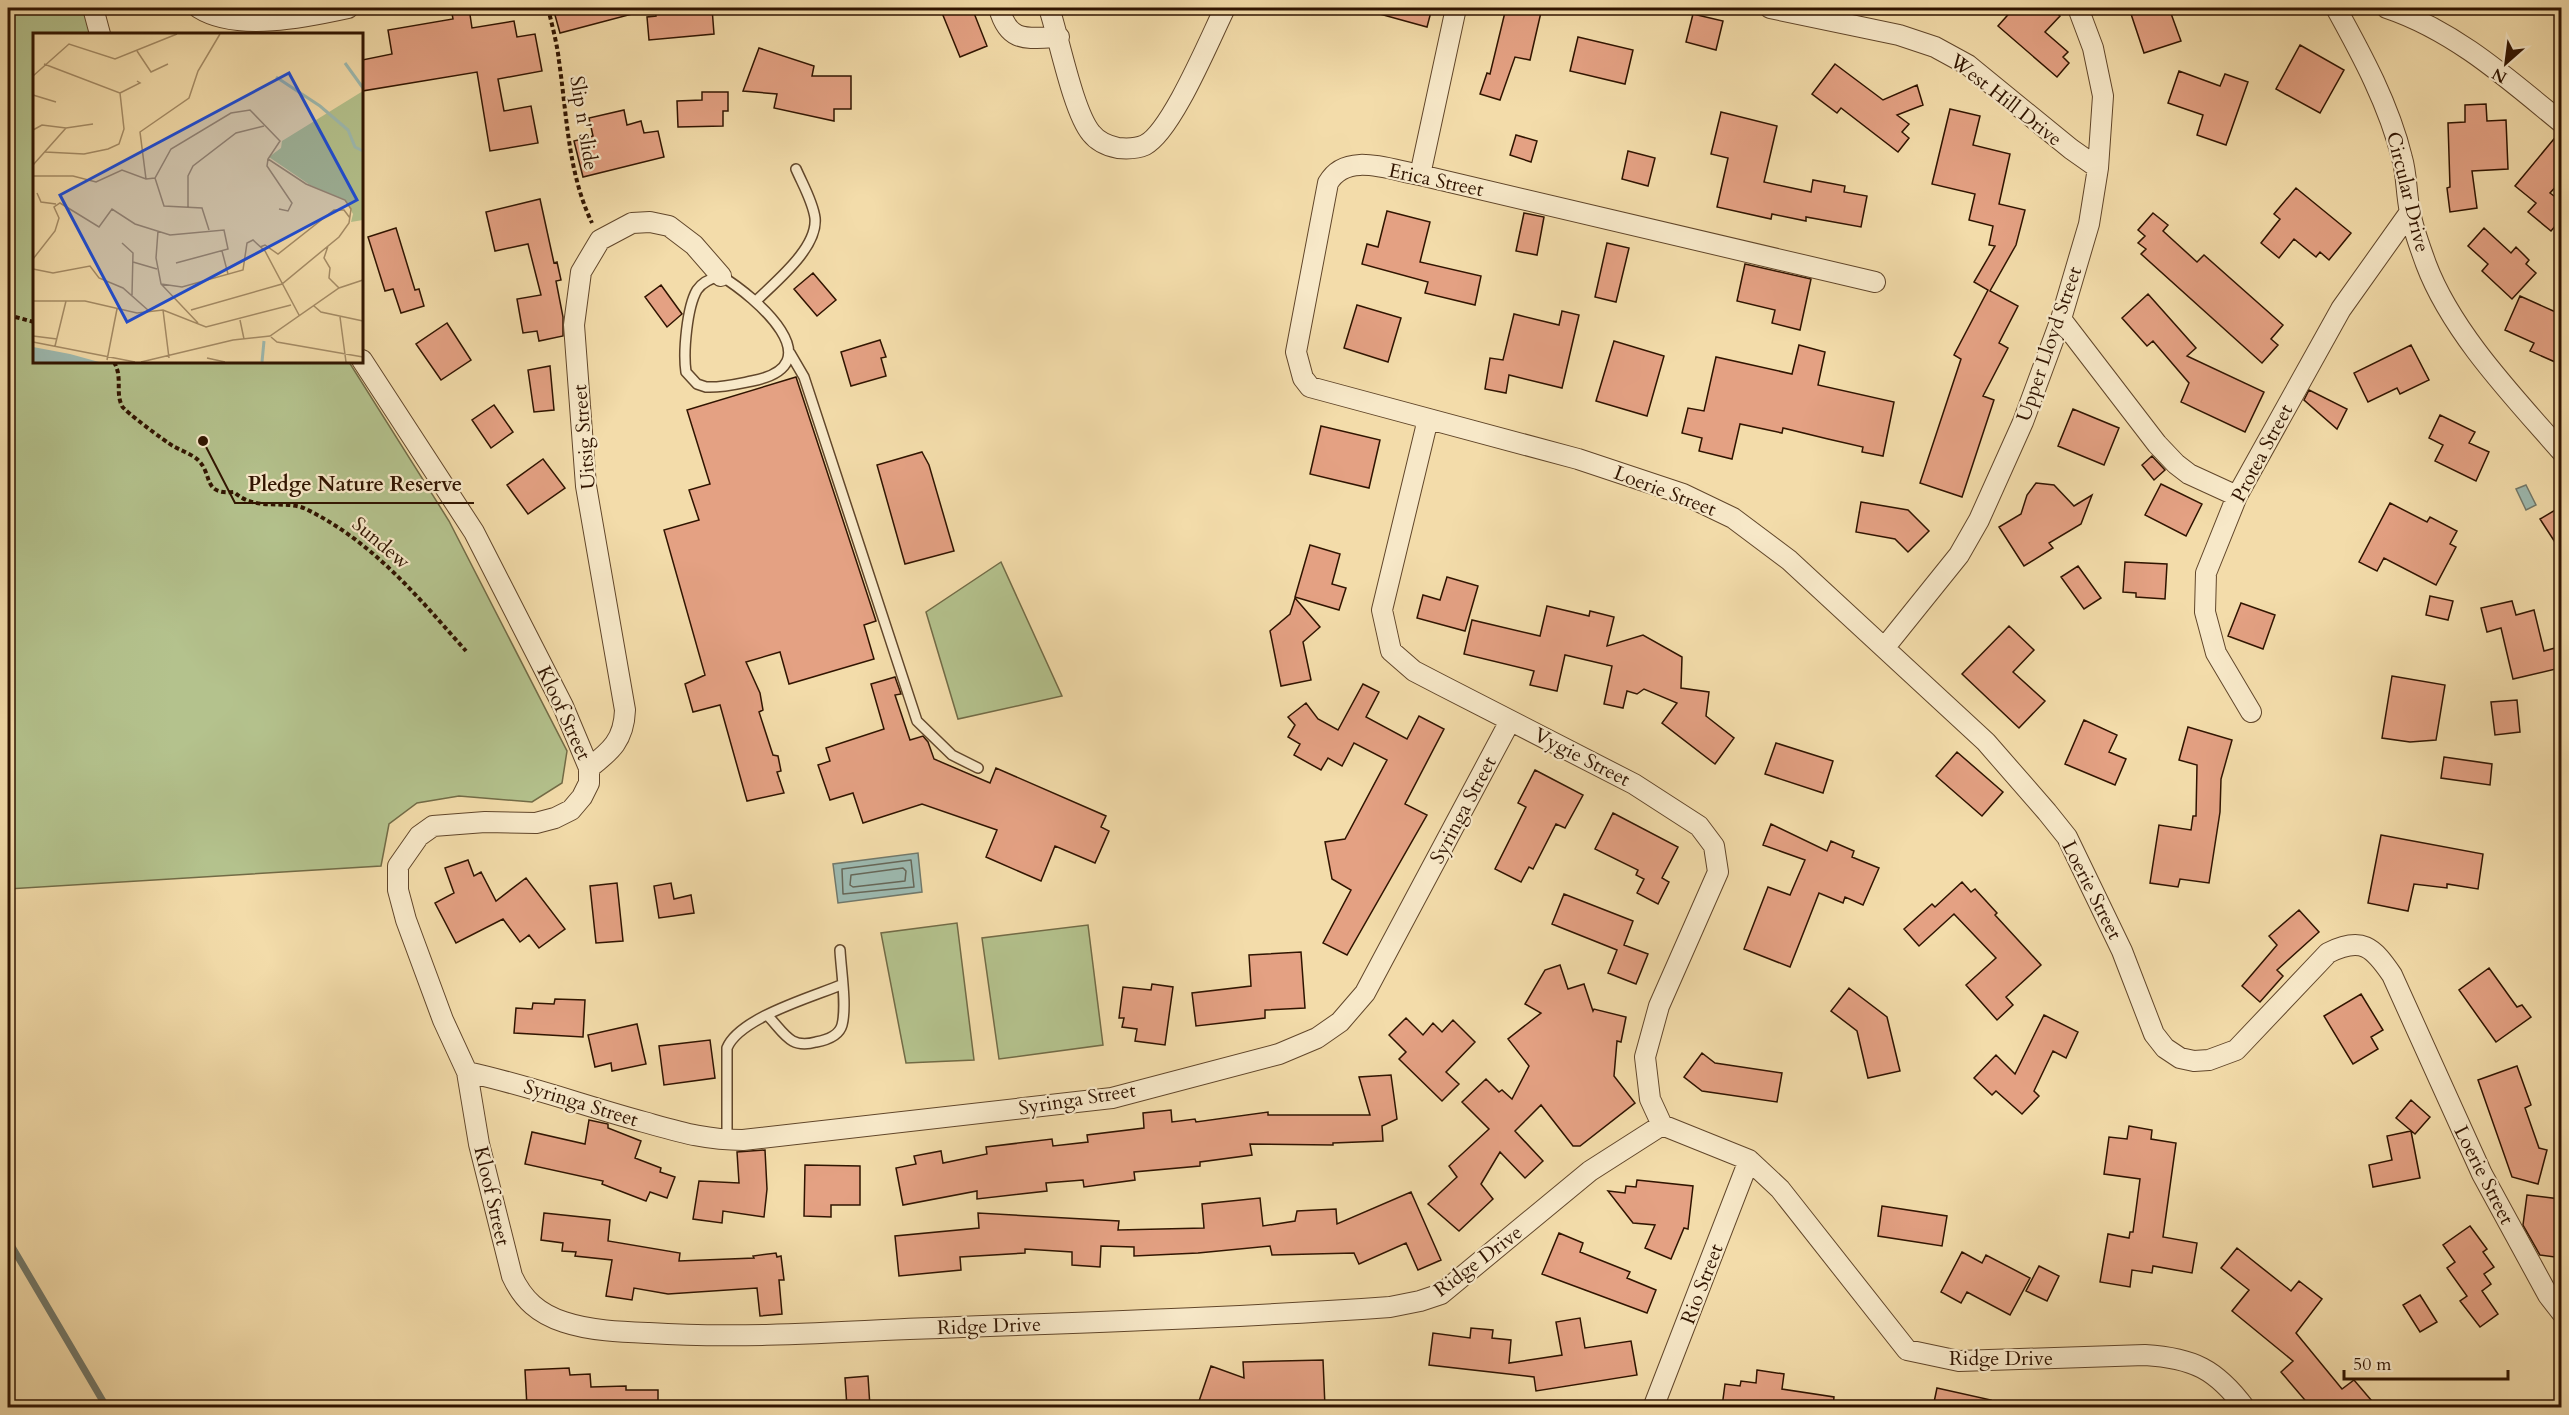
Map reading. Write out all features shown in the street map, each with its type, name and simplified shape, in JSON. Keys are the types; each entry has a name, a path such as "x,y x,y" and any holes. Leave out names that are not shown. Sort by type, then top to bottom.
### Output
{"street":[{"path":"93,8 100,33"},
{"path":"199,8 243,19 274,21 348,8"},
{"path":"999,8 1007,28 1013,34 1024,38 1059,37"},
{"path":"1049,8 1073,93 1090,133 1106,146 1134,149 1146,144 1157,135 1171,114 1225,8"},
{"path":"1420,175 1456,8"},
{"name":"West Hill Drive","path":"1770,8 1899,35 1935,46 1968,65 2071,149 2098,168"},
{"name":"Upper Lloyd Street","path":"1885,647 1959,555 1979,520 2023,422 2061,319 2089,224 2098,168 2103,96 2093,48 2078,8"},
{"name":"Circular Drive","path":"2336,8 2380,94 2395,134 2403,159 2410,212 2427,266 2451,312 2484,360 2562,452"},
{"path":"2387,8 2447,34 2488,63 2562,123"},
{"name":"Erica Street","path":"1428,419 1310,387 1303,378 1296,352 1323,198 1333,174 1341,167 1357,164 1420,175 1875,282"},
{"name":"Protea Street","path":"2251,712 2216,653 2205,612 2206,573 2237,496 2341,309 2410,212"},
{"path":"600,240 632,223 650,222 669,226 694,245 721,276"},
{"name":"Uitsig Street","path":"589,768 618,743 625,717 586,486 574,325 581,272 600,240"},
{"path":"2061,319 2157,444 2176,464 2189,474 2237,496"},
{"name":"Kloof Street","path":"363,362 474,532 564,706 589,768 588,783 582,797 571,810 555,818 536,823 485,822 433,826 419,836 398,866 398,890 406,920 443,1020 467,1072 479,1143 512,1276 519,1292 533,1307 565,1322"},
{"name":"Loerie Street","path":"1428,419 1578,459 1683,494 1733,518 1789,560 1986,742 2067,837 2122,951 2154,1034 2165,1048 2180,1058 2194,1061 2209,1060 2236,1050 2328,953 2339,948 2359,945 2378,954 2392,975 2482,1174 2547,1295 2562,1313"},
{"name":"Vygie Street","path":"1428,419 1382,610 1385,634 1391,651 1414,670 1634,784 1699,826 1714,846 1718,872 1659,1006 1645,1057 1650,1099 1662,1125"},
{"name":"Syringa Street","path":"467,1072 516,1083 616,1115 711,1140 727,1140 1112,1098 1279,1054 1317,1038 1340,1022 1365,993 1510,721"},
{"name":"Ridge Drive","path":"565,1322 616,1331 694,1336 834,1333 1390,1307 1441,1294 1590,1171 1662,1125 1749,1160 1793,1204 1907,1350 1959,1361 2145,1355 2172,1357 2199,1364 2220,1379 2245,1407"},
{"name":"Rio Street","path":"1653,1407 1749,1160"}],"lane":[{"path":"756,301 795,262 814,231 813,210 796,169"},
{"path":"790,353 783,367 768,378 712,388 697,384 690,379 685,361 692,305 701,285 708,279 721,276 756,301 788,342 790,353 804,377 917,722 952,755 978,768"},
{"path":"768,1016 797,1044 805,1045 829,1039 842,1024 840,950"},
{"path":"727,1140 727,1048 736,1034 768,1016 841,985"}],"path":[{"name":"Slip n' slide","path":"548,8 559,58 577,181 600,240"},
{"path":"8,315 33,322"},
{"name":"Sundew","path":"114,363 121,381 119,397 122,409 170,444 199,460 210,486 222,493 234,492 244,501 304,508 334,523 363,543 409,586 466,651"}],"green space":[{"path":"8,8 90,8 96,33 33,33 33,363 350,363 449,521 567,751 562,783 532,802 459,796 417,803 389,824 381,866 8,889"},
{"path":"1001,562 1062,696 958,719 926,612"},
{"path":"957,923 974,1060 906,1063 881,933"},
{"path":"1088,925 1103,1045 999,1059 982,938"}],"water":[{"path":"2526,485 2536,505 2526,510 2516,489"},
{"path":"918,853 922,892 838,903 833,864"}],"building":[{"path":"451,8 469,8 472,28 514,21 517,37 535,34 542,71 498,79 504,111 531,106 538,143 490,151 477,72 363,91 363,60 392,54 388,30 453,19"},
{"path":"553,8 635,8 636,13 560,33"},
{"path":"655,8 712,8 714,34 649,40 647,17 656,16"},
{"path":"940,8 972,8 987,46 960,57"},
{"path":"1377,8 1432,8 1427,27 1376,13"},
{"path":"1506,8 1542,8 1530,60 1515,57 1500,100 1480,94 1487,73 1490,74"},
{"path":"2014,8 2051,8 2060,16 2045,32 2068,52 2063,57 2069,63 2057,77 1998,26"},
{"path":"2129,8 2169,8 2181,41 2144,53"},
{"path":"1693,14 1723,21 1716,50 1686,42"},
{"path":"1578,37 1633,50 1625,84 1570,71"},
{"path":"2300,45 2344,70 2320,113 2276,89"},
{"path":"759,48 814,66 812,76 851,76 851,109 834,109 834,121 774,108 777,94 743,91"},
{"path":"1835,64 1883,100 1917,85 1923,105 1897,115 1909,124 1902,132 1909,138 1898,152 1841,108 1837,113 1812,94"},
{"path":"2179,71 2220,86 2225,74 2248,82 2226,145 2197,135 2203,115 2168,103"},
{"path":"702,92 728,92 728,111 723,111 723,126 678,127 677,101 702,100"},
{"path":"2486,104 2487,121 2506,120 2508,169 2472,171 2477,208 2450,212 2447,188 2450,187 2448,123 2465,122 2465,105"},
{"path":"1950,109 1980,116 1973,145 2010,154 1999,204 2025,210 2016,245 1990,291 2018,306 1999,343 2008,348 1983,396 1994,400 1962,497 1920,483 1961,359 1954,355 1988,290 1974,282 1995,246 1989,245 1993,226 1969,220 1975,194 1932,184"},
{"path":"624,110 627,125 641,121 644,133 658,131 664,157 583,177 574,141 593,136 589,118"},
{"path":"1721,112 1777,126 1764,182 1811,192 1813,180 1845,186 1844,192 1867,196 1861,227 1806,217 1806,221 1772,214 1771,219 1717,207 1728,158 1711,154"},
{"path":"2558,134 2562,135 2562,180 2550,193 2562,202 2562,218 2551,231 2528,212 2536,203 2515,186"},
{"path":"1516,135 1537,141 1531,162 1510,155"},
{"path":"1628,151 1655,158 1648,186 1622,179"},
{"path":"2296,188 2351,233 2329,260 2320,252 2316,257 2294,239 2279,258 2261,243 2280,219 2274,214"},
{"path":"540,199 554,263 557,262 561,280 556,281 563,317 563,336 539,341 537,331 523,333 517,299 541,295 528,244 495,251 486,212"},
{"path":"1387,211 1430,222 1420,262 1481,276 1475,305 1425,293 1428,282 1362,264 1367,244 1378,247"},
{"path":"1524,213 1544,217 1537,255 1516,251"},
{"path":"2153,213 2168,225 2163,231 2197,262 2204,255 2283,325 2271,339 2278,345 2262,363 2141,254 2146,249 2138,243 2145,236 2138,230"},
{"path":"396,228 415,290 419,289 424,306 401,313 393,289 385,291 368,237"},
{"path":"2484,228 2511,253 2516,247 2529,260 2526,264 2536,273 2512,299 2482,271 2488,264 2468,246"},
{"path":"1607,243 1629,248 1616,302 1595,297"},
{"path":"1745,264 1811,279 1800,330 1772,323 1775,310 1737,301"},
{"path":"813,273 836,300 817,316 794,289"},
{"path":"661,285 682,314 667,327 645,297"},
{"path":"2148,294 2196,348 2187,356 2264,392 2245,432 2181,402 2189,383 2153,341 2147,346 2122,318"},
{"path":"2520,296 2560,314 2555,326 2562,329 2562,365 2530,351 2534,343 2505,330"},
{"path":"1357,305 1401,318 1388,362 1344,348"},
{"path":"1562,311 1579,315 1562,388 1509,375 1506,393 1485,389 1490,358 1503,360 1514,314 1559,325"},
{"path":"447,323 471,360 441,380 416,344"},
{"path":"880,340 886,357 881,358 886,376 851,386 841,352"},
{"path":"1614,341 1664,356 1647,416 1596,401"},
{"path":"1799,345 1825,352 1818,385 1894,402 1883,456 1862,452 1863,447 1783,428 1782,433 1740,424 1732,459 1699,451 1702,438 1682,433 1688,408 1704,411 1716,357 1792,374"},
{"path":"2411,345 2429,380 2400,394 2397,388 2368,402 2354,373"},
{"path":"550,366 554,410 534,412 528,370"},
{"path":"796,377 876,621 864,625 874,659 789,684 780,652 746,662 760,693 763,710 759,712 773,755 778,756 781,771 777,772 784,793 747,801 720,705 693,712 685,684 705,675 664,530 699,520 689,490 710,484 687,410"},
{"path":"2309,390 2347,409 2337,429 2304,400"},
{"path":"494,405 513,432 491,448 472,420"},
{"path":"2073,409 2119,428 2104,465 2058,446"},
{"path":"2440,415 2475,432 2469,443 2489,452 2476,481 2435,461 2443,445 2429,438"},
{"path":"1321,426 1380,440 1369,488 1310,474"},
{"path":"922,452 929,465 954,551 905,564 877,465"},
{"path":"2152,456 2165,470 2154,480 2142,465"},
{"path":"543,459 565,488 528,514 507,485"},
{"path":"2036,483 2054,485 2074,506 2092,495 2081,524 2049,543 2053,548 2024,566 1999,527 2021,514 2027,495"},
{"path":"2161,484 2202,504 2186,536 2145,515"},
{"path":"1861,502 1908,510 1929,531 1908,552 1895,539 1856,532"},
{"path":"2390,503 2427,522 2430,517 2457,531 2450,544 2456,547 2436,585 2384,558 2377,571 2359,562"},
{"path":"2562,506 2562,553 2540,519"},
{"path":"1310,545 1340,554 1332,584 1346,588 1339,610 1295,597"},
{"path":"2125,562 2167,564 2165,599 2136,597 2136,593 2123,592"},
{"path":"2078,566 2101,598 2084,609 2061,577"},
{"path":"1447,577 1478,586 1465,631 1417,618 1423,595 1440,600"},
{"path":"2430,596 2453,601 2448,620 2426,615"},
{"path":"1295,598 1320,627 1303,642 1311,680 1281,686 1270,631 1290,614"},
{"path":"2512,601 2516,615 2534,610 2544,651 2555,648 2560,668 2513,679 2501,628 2487,632 2481,608"},
{"path":"2241,603 2275,615 2263,649 2228,636"},
{"path":"1547,606 1589,616 1590,611 1614,617 1607,646 1643,635 1682,657 1681,688 1709,692 1706,716 1734,738 1715,764 1662,723 1677,703 1644,689 1637,694 1627,691 1623,708 1604,704 1612,666 1565,655 1557,691 1530,685 1534,671 1464,654 1472,620 1540,636"},
{"path":"2009,626 2034,650 2013,672 2045,701 2019,728 1962,674"},
{"path":"2392,676 2445,685 2436,740 2410,742 2382,738"},
{"path":"895,677 901,694 895,695 910,740 923,736 928,742 934,759 990,783 996,768 1106,816 1101,827 1109,831 1095,863 1055,846 1041,881 986,857 997,830 922,804 863,823 853,793 830,800 818,765 830,761 826,748 884,729 871,684"},
{"path":"1363,684 1379,692 1366,717 1407,739 1419,716 1444,729 1405,804 1427,815 1347,955 1323,943 1351,890 1332,879 1325,842 1345,839 1387,760 1354,743 1342,766 1328,758 1321,770 1294,755 1300,744 1288,737 1295,725 1288,717 1306,703 1318,719 1338,730"},
{"path":"2517,700 2520,732 2495,735 2491,702"},
{"path":"2084,720 2117,735 2109,752 2126,759 2115,785 2065,764"},
{"path":"2188,727 2232,740 2221,779 2220,812 2209,883 2180,879 2178,887 2150,883 2159,825 2191,830 2193,816 2196,816 2197,765 2179,760"},
{"path":"1776,743 1833,761 1823,793 1765,774"},
{"path":"1957,752 2003,792 1982,816 1936,776"},
{"path":"2444,757 2492,764 2490,785 2441,778"},
{"path":"1535,770 1583,795 1565,828 1556,824 1533,869 1529,867 1521,882 1495,869 1526,807 1518,803"},
{"path":"1613,813 1678,847 1662,878 1669,882 1658,904 1637,893 1644,879 1636,875 1638,870 1595,849"},
{"path":"1771,824 1827,851 1831,841 1854,851 1852,857 1879,868 1863,905 1845,897 1843,903 1819,893 1790,967 1744,949 1768,887 1790,895 1805,860 1763,845"},
{"path":"2381,835 2483,854 2478,889 2447,884 2447,888 2414,884 2408,911 2368,903"},
{"path":"468,860 474,876 481,872 496,901 526,878 565,929 539,948 529,935 520,942 503,919 456,943 435,903 454,893 445,868"},
{"path":"1962,882 1971,892 1975,889 1997,913 1995,915 2041,965 2006,997 2013,1005 1997,1020 1966,985 1996,958 1954,914 1919,946 1904,929 1932,904 1935,907"},
{"path":"617,883 623,941 596,943 590,886"},
{"path":"671,883 674,899 691,895 694,913 659,918 654,886"},
{"path":"1564,894 1633,921 1624,945 1648,954 1636,984 1608,973 1617,950 1552,924"},
{"path":"2299,910 2319,932 2277,970 2283,976 2260,1002 2242,986 2277,945 2269,936"},
{"path":"1301,952 1305,1008 1265,1010 1265,1018 1196,1026 1192,993 1251,986 1249,955"},
{"path":"1560,965 1568,989 1584,984 1593,1011 1594,1009 1626,1017 1621,1042 1617,1041 1614,1076 1635,1103 1580,1146 1573,1146 1541,1105 1515,1131 1543,1161 1525,1178 1500,1152 1481,1184 1493,1199 1459,1231 1428,1204 1457,1177 1449,1166 1489,1129 1462,1102 1486,1079 1499,1092 1502,1090 1512,1099 1529,1066 1508,1039 1541,1013 1525,1004 1545,970"},
{"path":"2489,968 2517,1007 2522,1005 2531,1017 2496,1042 2459,990"},
{"path":"1152,984 1173,987 1165,1045 1135,1041 1137,1029 1122,1027 1124,1018 1119,1018 1123,987 1151,990"},
{"path":"1849,988 1887,1017 1900,1071 1868,1078 1857,1031 1831,1011"},
{"path":"2361,994 2383,1030 2371,1037 2378,1049 2353,1064 2324,1016"},
{"path":"555,999 585,1000 583,1037 514,1033 516,1008 532,1009 533,1003 554,1004"},
{"path":"2044,1015 2078,1032 2066,1058 2053,1051 2034,1091 2039,1096 2022,1114 1996,1091 1992,1095 1974,1078 1996,1055 2015,1074"},
{"path":"1406,1018 1423,1035 1433,1023 1442,1032 1453,1020 1475,1042 1446,1072 1459,1084 1442,1101 1399,1059 1406,1052 1389,1035"},
{"path":"637,1024 646,1064 612,1071 611,1063 595,1067 588,1035"},
{"path":"710,1040 715,1078 664,1085 659,1046"},
{"path":"1702,1053 1715,1063 1782,1073 1777,1102 1702,1091 1684,1077"},
{"path":"2517,1066 2531,1105 2525,1108 2539,1148 2547,1150 2538,1184 2512,1177 2478,1080"},
{"path":"1391,1075 1397,1119 1382,1126 1383,1141 1333,1143 1333,1145 1250,1144 1252,1155 1200,1162 1200,1166 1134,1172 1135,1180 1084,1187 1083,1180 1046,1183 1047,1191 977,1199 977,1191 903,1205 896,1168 916,1164 914,1156 941,1151 943,1163 987,1154 986,1147 1052,1139 1053,1146 1088,1142 1087,1135 1144,1128 1143,1113 1171,1110 1172,1122 1195,1119 1196,1122 1268,1112 1268,1115 1370,1115 1359,1077"},
{"path":"2411,1100 2430,1117 2415,1134 2396,1118"},
{"path":"589,1120 608,1124 608,1128 641,1141 635,1158 661,1168 660,1172 675,1177 667,1198 650,1192 646,1201 602,1184 603,1181 525,1164 532,1132 585,1144"},
{"path":"2129,1126 2152,1130 2151,1139 2176,1143 2163,1237 2197,1243 2192,1273 2153,1266 2152,1273 2132,1270 2130,1287 2100,1282 2108,1234 2129,1238 2130,1232 2133,1232 2140,1179 2104,1174 2109,1137 2127,1139"},
{"path":"2411,1131 2420,1178 2373,1187 2369,1165 2392,1160 2387,1136"},
{"path":"765,1150 767,1189 764,1217 723,1211 722,1223 693,1219 699,1181 739,1183 737,1152"},
{"path":"805,1165 860,1166 860,1205 831,1205 831,1217 804,1216"},
{"path":"1637,1180 1693,1186 1688,1229 1684,1228 1671,1259 1645,1248 1655,1225 1633,1223 1608,1191 1625,1193 1626,1186 1636,1187"},
{"path":"1411,1192 1441,1260 1418,1270 1406,1243 1359,1264 1354,1253 1272,1255 1270,1246 1134,1256 1134,1247 1101,1246 1100,1267 1072,1265 1072,1252 1025,1249 1025,1253 960,1257 961,1270 899,1276 895,1236 979,1228 978,1213 1119,1221 1118,1230 1204,1228 1202,1204 1260,1198 1263,1226 1295,1221 1297,1211 1336,1209 1337,1224"},
{"path":"2527,1195 2560,1199 2558,1216 2562,1217 2562,1258 2540,1255 2523,1225"},
{"path":"1882,1206 1947,1216 1942,1246 1878,1236"},
{"path":"544,1213 610,1220 608,1241 680,1253 679,1261 754,1258 753,1256 776,1253 777,1257 781,1256 784,1280 779,1280 782,1314 760,1316 757,1288 668,1294 634,1288 632,1300 606,1296 612,1260 575,1256 576,1252 562,1251 563,1243 541,1240"},
{"path":"2470,1226 2487,1249 2483,1252 2494,1267 2484,1274 2491,1284 2482,1291 2498,1314 2480,1327 2460,1301 2467,1296 2447,1268 2455,1262 2443,1245"},
{"path":"1559,1233 1583,1243 1580,1252 1630,1272 1627,1278 1656,1290 1647,1313 1542,1274"},
{"path":"2237,1248 2291,1291 2299,1281 2322,1299 2296,1333 2342,1389 2354,1380 2377,1407 2319,1407 2316,1404 2310,1406 2281,1372 2293,1361 2232,1311 2249,1290 2221,1268"},
{"path":"1962,1252 1982,1263 1986,1255 2030,1278 2010,1315 1967,1292 1961,1303 1941,1292"},
{"path":"2039,1266 2059,1276 2047,1301 2026,1291"},
{"path":"2420,1295 2437,1322 2420,1332 2403,1305"},
{"path":"1580,1318 1585,1348 1631,1341 1637,1375 1536,1391 1534,1377 1429,1365 1433,1333 1470,1338 1471,1328 1493,1330 1492,1338 1511,1340 1509,1363 1562,1355 1556,1322"},
{"path":"1323,1360 1325,1407 1197,1407 1211,1366 1244,1378 1243,1362"},
{"path":"569,1368 570,1375 590,1374 591,1387 626,1386 626,1390 658,1390 658,1407 527,1407 525,1370"},
{"path":"1757,1370 1784,1374 1782,1389 1834,1397 1833,1407 1722,1407 1725,1384 1740,1386 1741,1381 1756,1383"},
{"path":"868,1376 870,1407 847,1407 845,1378"},
{"path":"1937,1388 1991,1400 1990,1407 1933,1407"}],"waterway":[{"path":"8,1240 107,1408"}],"place":[{"name":"Pledge Nature Reserve","path":"203,441"}]}
